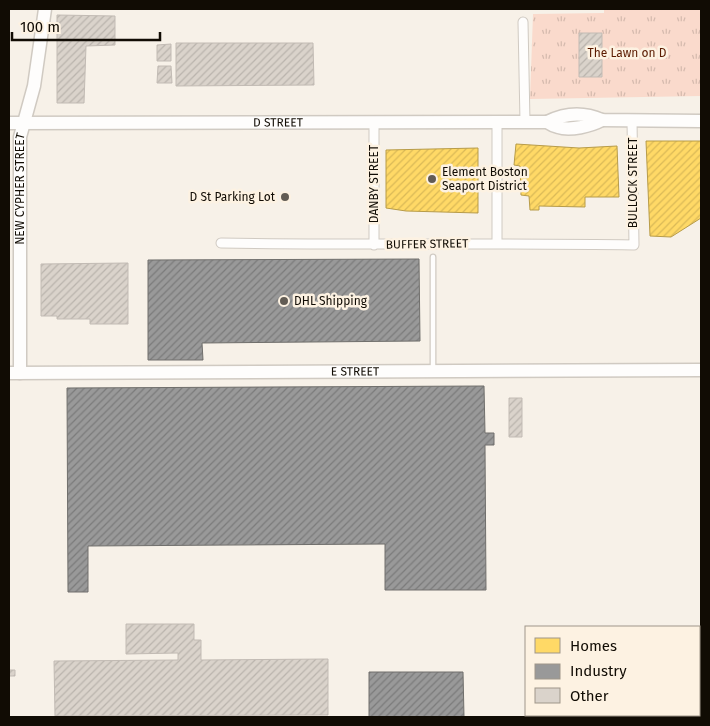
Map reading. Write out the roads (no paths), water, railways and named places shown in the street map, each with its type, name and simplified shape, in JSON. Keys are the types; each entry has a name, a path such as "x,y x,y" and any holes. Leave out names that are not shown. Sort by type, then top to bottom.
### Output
{"street":[{"name":"NEW CYPHER STREET","path":"14,373 20,137 36,71 45,9"},
{"path":"523,22 525,122"},
{"name":"D STREET","path":"9,123 547,122 559,128 564,128 590,126 602,120 632,122 701,121"},
{"name":"DANBY STREET","path":"374,122 374,245"},
{"path":"497,122 498,243"},
{"name":"BULLOCK STREET","path":"632,122 634,245"},
{"name":"BUFFER STREET","path":"221,243 634,245"},
{"name":"E STREET","path":"14,373 701,370"}],"lane":[{"path":"433,257 433,371"}],"place":[{"name":"Element Boston Seaport District","path":"432,179"},
{"name":"D St Parking Lot","path":"285,197"},
{"name":"DHL Shipping","path":"284,301"}],"park label":[{"name":"The Lawn on D","path":"627,53"}]}
